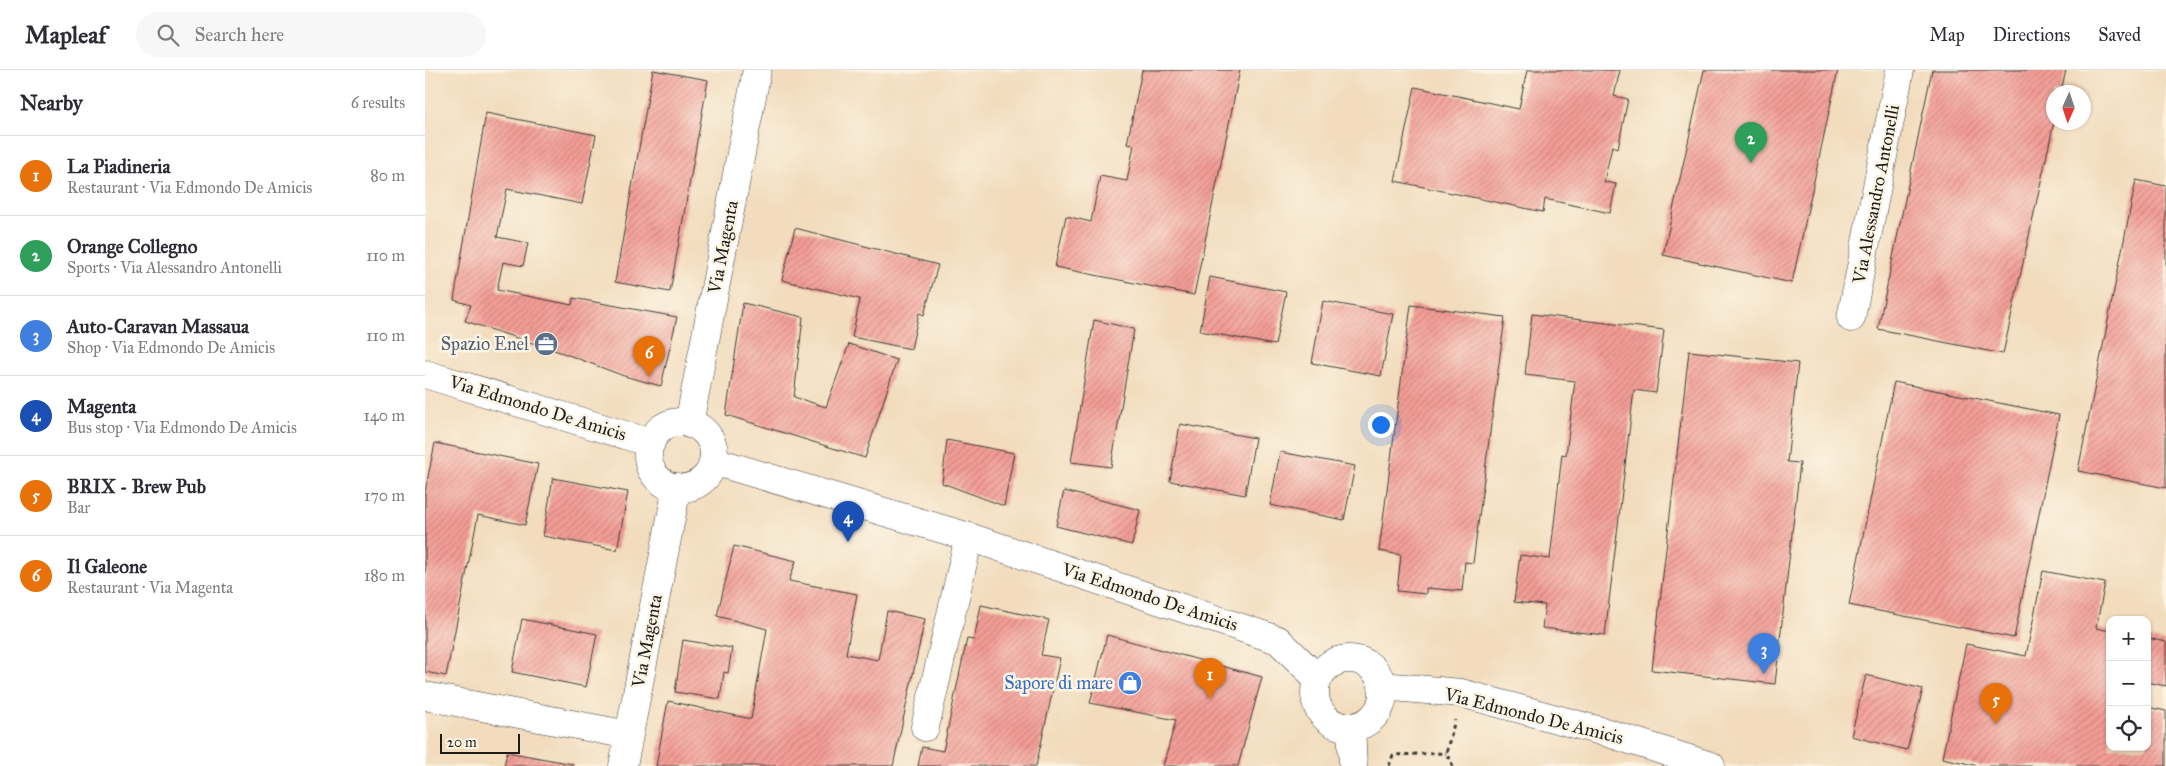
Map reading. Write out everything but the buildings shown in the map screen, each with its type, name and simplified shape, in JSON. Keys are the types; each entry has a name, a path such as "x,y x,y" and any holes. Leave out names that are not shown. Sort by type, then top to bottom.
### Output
{"street":[{"name":"Via Magenta","path":"689,424 757,70"},
{"name":"Via Alessandro Antonelli","path":"1851,318 1900,70"},
{"name":"Via Edmondo De Amicis","path":"425,374 651,443"},
{"path":"673,423 689,424 703,431 710,439 714,450 713,462 711,470 704,479 695,485 677,487 664,483 653,471 648,455 655,435 663,428 673,423"},
{"name":"Via Edmondo De Amicis","path":"713,462 969,537 1278,640 1318,679"},
{"name":"Via Magenta","path":"623,766 677,487"},
{"path":"925,727 969,537"},
{"path":"1348,659 1357,660 1373,670 1382,686 1381,705 1377,714 1369,721 1351,727 1332,723 1324,716 1315,698 1315,688 1318,679 1330,665 1348,659"},
{"name":"Via Edmondo De Amicis","path":"1382,686 1461,693 1607,733 1711,766"},
{"path":"425,696 629,735"},
{"path":"1351,727 1353,766"}],"path":[{"path":"1453,766 1446,753 1456,719"},
{"path":"1389,766 1393,755 1446,753"}],"place":[{"name":"Orange Collegno","path":"1751,163"},
{"name":"Spazio Enel","path":"546,344"},
{"name":"Il Galeone","path":"649,377"},
{"name":"Magenta","path":"848,542"},
{"name":"Auto-Caravan Massaua","path":"1764,674"},
{"name":"Sapore di mare","path":"1130,683"},
{"name":"La Piadineria","path":"1210,699"},
{"name":"BRIX - Brew Pub","path":"1996,724"}]}
